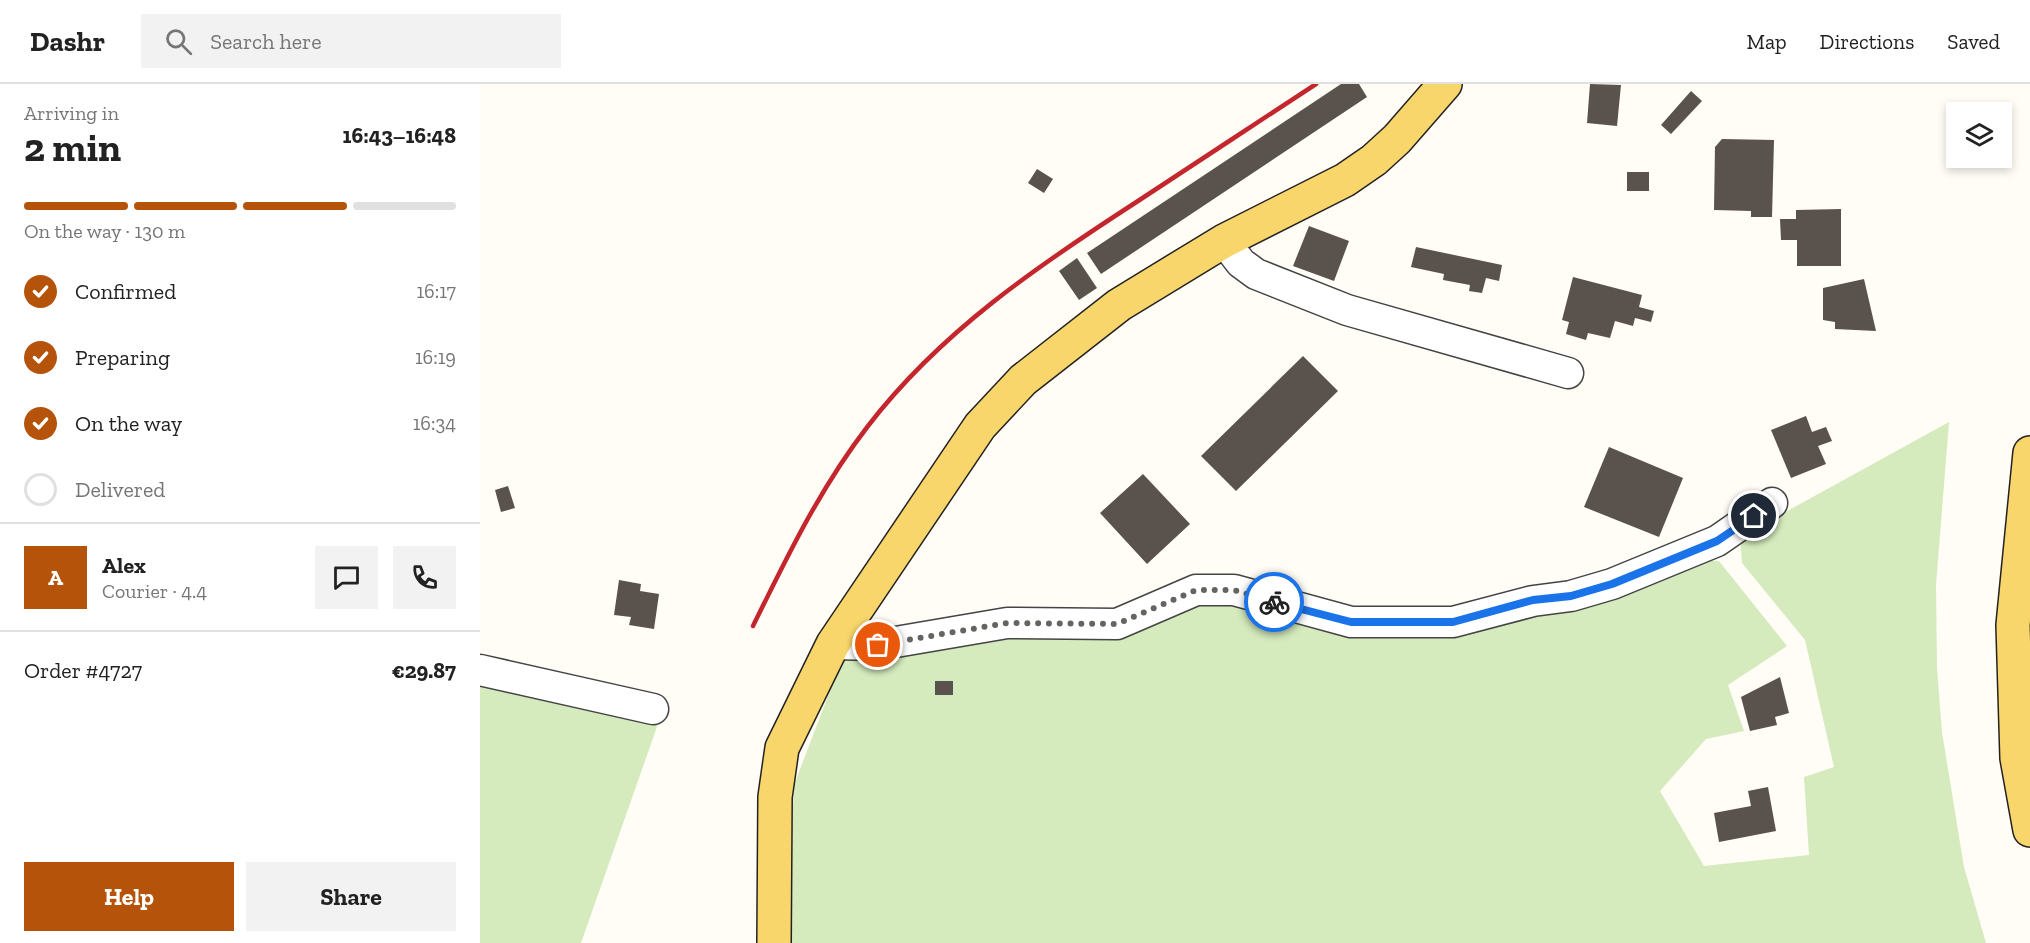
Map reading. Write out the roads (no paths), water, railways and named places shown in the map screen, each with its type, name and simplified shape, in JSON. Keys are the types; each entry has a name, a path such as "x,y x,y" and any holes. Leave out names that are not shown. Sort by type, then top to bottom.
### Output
{"main road":[{"path":"774,943 775,797 782,748 833,644 980,426 1023,380 1119,305 1224,241 1345,180 1374,160 1445,84"},
{"path":"2030,453 2026,546 2013,625 2017,758 2030,830"}],"street":[{"path":"1224,241 1241,263 1256,274 1347,309 1568,373"},
{"path":"833,644 878,645 1007,623 1117,624 1180,595 1215,588 1234,590 1351,622 1453,622 1533,600 1571,596 1612,584 1717,541 1772,503"},
{"path":"480,670 653,709"}],"railway":[{"path":"753,626 819,498 868,426 927,360 959,330 1028,275 1316,84"}]}
